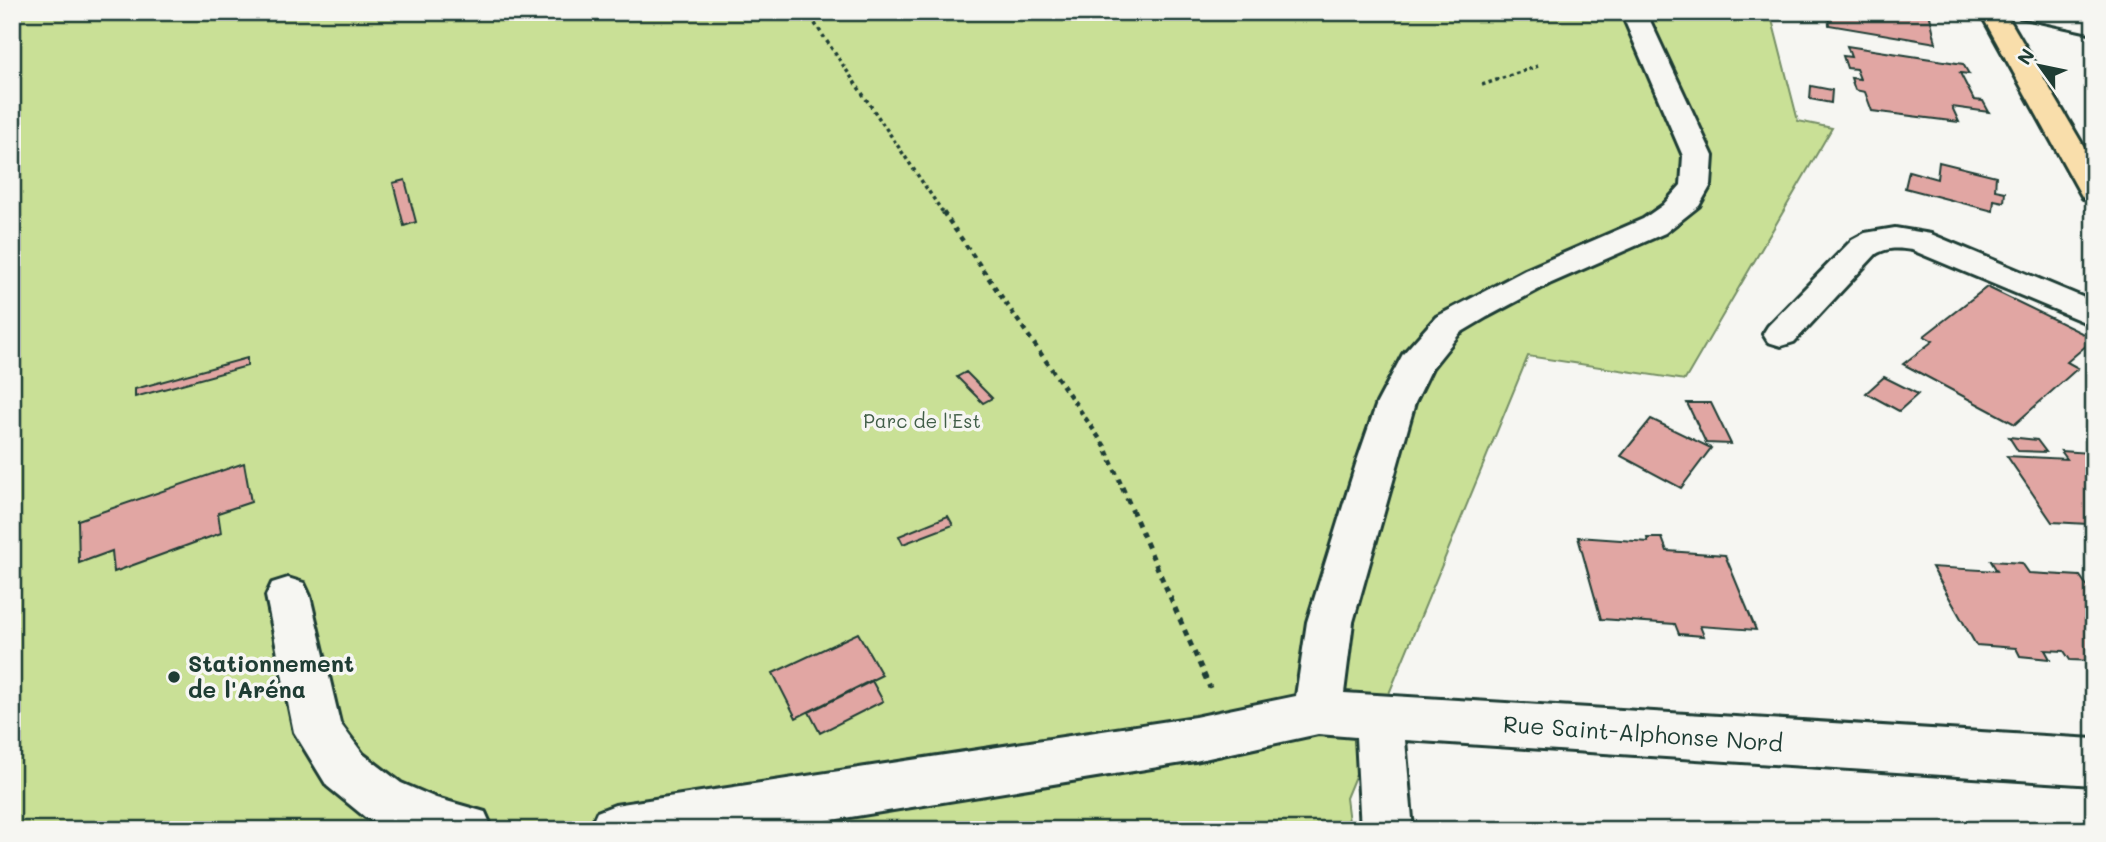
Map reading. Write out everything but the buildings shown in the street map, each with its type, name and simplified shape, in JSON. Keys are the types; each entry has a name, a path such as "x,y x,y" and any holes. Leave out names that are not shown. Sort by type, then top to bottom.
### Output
{"main road":[{"path":"1992,12 2094,191"}],"street":[{"path":"1318,713 1330,622 1388,426 1416,363 1448,325 1537,277 1654,226 1688,199 1696,185 1698,156 1633,12"},
{"path":"2029,12 2094,25"},
{"path":"1781,334 1864,247 1876,240 1895,238 1942,249 2094,315"},
{"path":"288,596 318,733 345,770 383,800 432,822 467,830"},
{"name":"Rue Saint-Alphonse Nord","path":"615,830 1211,735 1318,713 2094,762"},
{"path":"1379,717 1387,830"}],"path":[{"path":"807,12 1104,445 1211,735"},
{"path":"1482,85 1538,66"}],"green space":[{"name":"Parc de l'Est","path":"12,12 1770,12 1798,121 1832,128 1685,380 1528,356 1346,798 1350,830 12,830"}],"place":[{"name":"Stationnement de l'Aréna","path":"174,677"}]}
